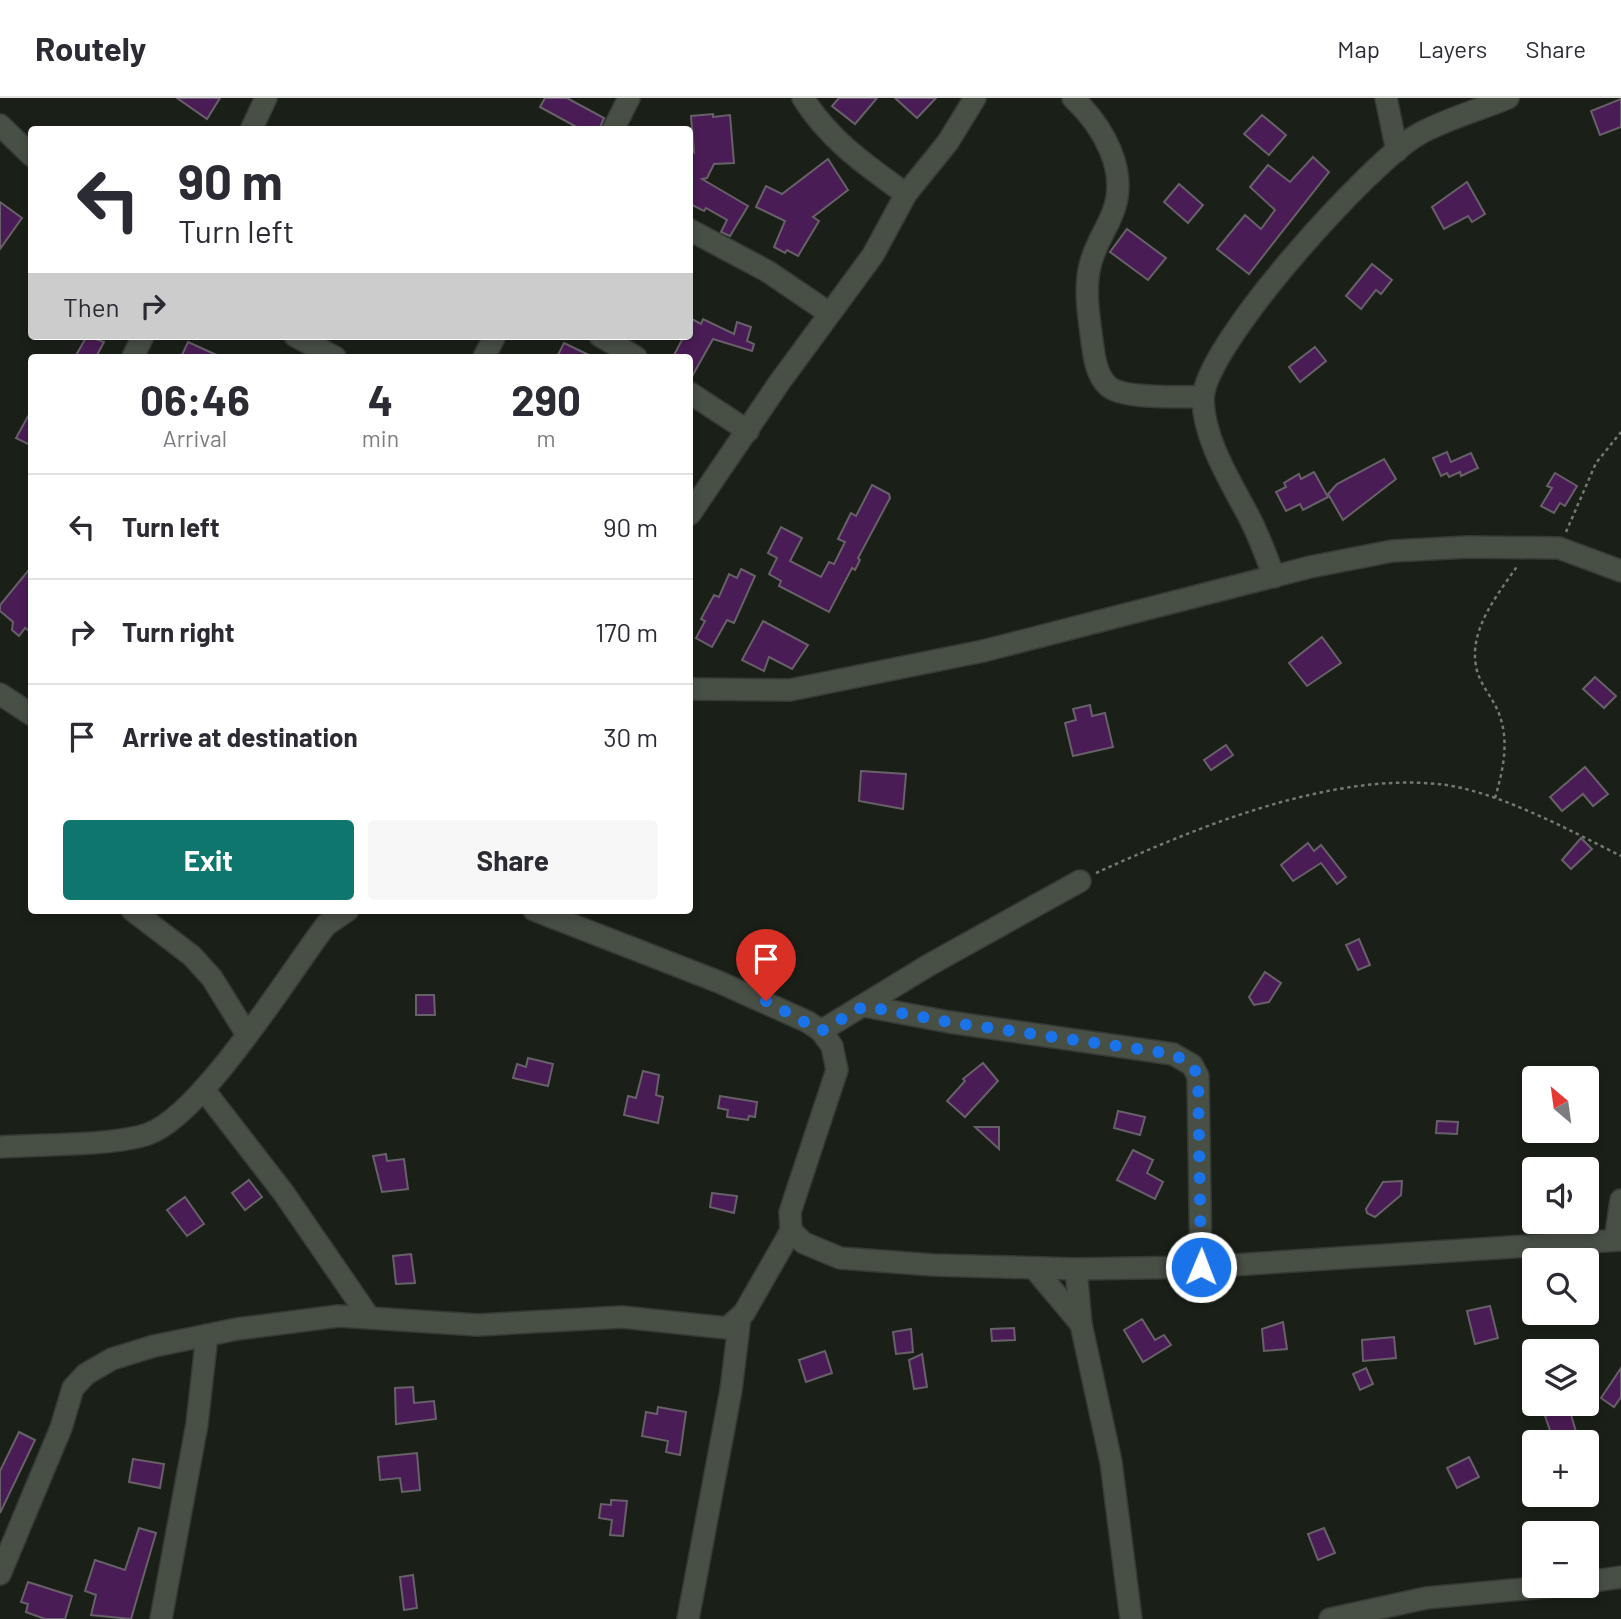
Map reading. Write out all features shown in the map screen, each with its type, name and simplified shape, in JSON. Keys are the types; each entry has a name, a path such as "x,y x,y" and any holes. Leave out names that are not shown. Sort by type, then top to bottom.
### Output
{"street":[{"path":"253,126 266,98"},
{"path":"615,126 629,98"},
{"path":"803,98 818,122 857,159 906,194"},
{"path":"693,510 829,313 873,255 906,194 948,142 975,98"},
{"path":"1073,98 1093,116 1118,177 1119,195 1113,215 1098,239 1089,268 1087,298 1098,372 1109,387 1129,394 1203,397"},
{"path":"1386,98 1397,151"},
{"path":"1275,577 1206,425 1203,397 1222,352 1299,250 1349,194 1397,151 1419,134 1508,98"},
{"path":"0,125 28,152"},
{"path":"693,232 767,271 829,313"},
{"path":"303,340 329,354"},
{"path":"607,340 631,354"},
{"path":"693,395 748,431"},
{"path":"693,689 790,690 983,650 1275,577 1392,551 1559,548 1621,572"},
{"path":"0,694 28,712"},
{"path":"821,1031 1080,881"},
{"path":"137,914 192,957 212,978 246,1032"},
{"path":"0,1147 132,1139 173,1121 204,1090 326,925 339,914"},
{"path":"0,1574 61,1427 73,1388 86,1374 112,1359 154,1346 207,1335 338,1316 478,1325 622,1317 721,1328 734,1324 740,1317 791,1231 790,1212 837,1070 832,1046 821,1031 766,1001 544,914"},
{"path":"864,1006 949,1022 1133,1046 1185,1059 1198,1076 1201,1267"},
{"path":"204,1090 283,1192 369,1317"},
{"path":"791,1231 804,1243 840,1258 933,1265 1034,1268 1201,1267 1618,1240 1621,1200"},
{"path":"1034,1268 1081,1324"},
{"path":"1076,1269 1081,1324 1111,1462 1131,1619"},
{"path":"688,1619 731,1390 740,1317"},
{"path":"161,1619 197,1424 207,1335"},
{"path":"1599,1580 1621,1577"},
{"path":"1330,1619 1426,1598 1522,1589"}],"path":[{"path":"1559,548 1596,463 1621,432"},
{"path":"1495,800 1503,770 1505,745 1499,713 1475,665 1476,649 1481,624 1491,604 1529,547"},
{"path":"1080,881 1145,851 1283,800 1384,784 1439,785 1495,800 1564,827 1621,856"}],"building":[{"path":"177,98 220,98 207,119"},
{"path":"545,98 567,98 604,118 601,126 575,126 540,107"},
{"path":"839,98 877,98 855,124 832,106"},
{"path":"895,98 936,98 917,118"},
{"path":"1621,99 1621,127 1600,135 1591,111"},
{"path":"730,115 734,163 714,164 707,178 702,179 748,206 730,236 721,232 727,220 706,208 704,211 693,206 694,152 691,116"},
{"path":"1262,115 1286,135 1269,155 1244,134"},
{"path":"1313,157 1329,172 1249,274 1217,249 1245,215 1261,229 1275,210 1250,187 1268,165 1290,182"},
{"path":"828,159 848,190 813,217 819,221 798,256 787,250 785,253 774,247 785,221 756,207 766,186 782,194"},
{"path":"1467,182 1485,214 1472,222 1468,216 1444,229 1432,207"},
{"path":"1179,184 1203,205 1188,223 1164,202"},
{"path":"0,202 22,218 0,249"},
{"path":"1127,229 1166,258 1148,280 1110,252"},
{"path":"1372,264 1392,280 1381,294 1376,290 1361,309 1346,296"},
{"path":"703,319 734,334 737,322 751,327 747,341 754,344 752,351 713,339 693,375 693,354 675,354 682,340 693,340 693,320 701,324"},
{"path":"85,340 104,342 98,354 77,354"},
{"path":"188,342 214,354 182,354"},
{"path":"564,343 587,354 558,354"},
{"path":"1315,347 1326,361 1300,382 1289,367"},
{"path":"28,416 28,444 16,438"},
{"path":"1447,452 1451,462 1471,453 1478,468 1461,476 1460,472 1449,477 1447,473 1441,476 1433,458"},
{"path":"1384,459 1396,479 1343,520 1328,494 1337,484"},
{"path":"1314,472 1328,497 1303,510 1300,504 1286,511 1276,492 1286,487 1284,483 1299,474 1301,479"},
{"path":"1555,473 1577,486 1565,506 1560,503 1554,513 1541,506 1552,488 1547,486"},
{"path":"872,485 889,494 890,498 858,558 860,560 855,570 852,568 829,612 779,586 781,581 769,574 777,558 768,553 781,527 802,538 790,561 821,577 829,562 834,564 845,542 838,539 851,513 856,516"},
{"path":"741,569 755,576 734,623 727,620 712,647 696,638 705,621 701,619 714,595 719,597 729,574 737,578"},
{"path":"28,571 28,630 25,628 19,636 12,630 13,622 0,611 0,605"},
{"path":"763,621 808,645 792,669 769,657 764,671 742,660"},
{"path":"1322,637 1341,663 1307,686 1289,663"},
{"path":"1595,677 1616,696 1604,708 1583,689"},
{"path":"1090,705 1092,716 1105,713 1113,747 1073,756 1065,723 1076,720 1073,709"},
{"path":"1226,745 1233,755 1211,770 1204,760"},
{"path":"1585,767 1608,794 1593,806 1583,794 1562,811 1550,797"},
{"path":"861,771 906,774 903,809 859,801"},
{"path":"1581,838 1592,849 1571,869 1562,860"},
{"path":"1308,843 1314,851 1321,845 1346,877 1337,884 1321,863 1293,881 1281,865"},
{"path":"1359,939 1370,965 1358,970 1346,945"},
{"path":"1265,972 1281,983 1269,1002 1254,1005 1249,997"},
{"path":"416,995 434,995 435,1015 416,1015"},
{"path":"528,1058 553,1064 548,1086 513,1078 517,1064 526,1067"},
{"path":"983,1063 998,1081 965,1117 947,1101 965,1081 963,1079"},
{"path":"643,1071 659,1075 656,1095 663,1097 658,1123 624,1115 628,1096 636,1098"},
{"path":"720,1096 757,1102 755,1117 749,1116 748,1120 727,1117 728,1110 718,1108"},
{"path":"1118,1111 1145,1117 1140,1135 1114,1128"},
{"path":"1437,1121 1458,1122 1457,1134 1436,1133"},
{"path":"975,1127 999,1127 999,1149"},
{"path":"1133,1150 1153,1160 1147,1173 1163,1182 1155,1199 1117,1180"},
{"path":"386,1154 387,1161 404,1159 408,1189 382,1192 373,1156"},
{"path":"249,1180 262,1197 245,1210 232,1193"},
{"path":"1402,1181 1401,1195 1375,1217 1367,1213 1366,1209 1383,1182"},
{"path":"712,1193 737,1196 734,1213 710,1207"},
{"path":"185,1197 204,1224 187,1236 167,1210"},
{"path":"411,1254 415,1283 396,1284 393,1256"},
{"path":"1490,1306 1498,1338 1475,1344 1467,1311"},
{"path":"1142,1319 1155,1340 1164,1335 1171,1345 1143,1362 1124,1330"},
{"path":"1283,1322 1287,1349 1264,1351 1262,1329"},
{"path":"1014,1328 1015,1340 992,1341 991,1329"},
{"path":"911,1329 913,1352 896,1354 893,1332"},
{"path":"1394,1337 1396,1358 1363,1361 1362,1340"},
{"path":"825,1351 832,1373 806,1382 799,1360"},
{"path":"922,1354 927,1387 914,1389 909,1360"},
{"path":"1366,1368 1373,1384 1360,1390 1353,1374"},
{"path":"1621,1368 1621,1397 1614,1407 1601,1398"},
{"path":"413,1387 414,1403 434,1401 436,1419 396,1424 395,1388"},
{"path":"658,1407 686,1412 680,1455 666,1452 668,1441 642,1436 646,1412 657,1414"},
{"path":"1545,1416 1571,1416 1576,1430 1550,1430"},
{"path":"19,1432 35,1440 0,1513 0,1471"},
{"path":"417,1453 420,1490 402,1492 400,1478 380,1480 378,1457"},
{"path":"1469,1457 1479,1477 1457,1488 1447,1468"},
{"path":"133,1459 164,1464 160,1488 129,1482"},
{"path":"611,1500 627,1501 623,1536 610,1535 612,1520 599,1518 601,1504 611,1505"},
{"path":"139,1528 156,1533 131,1619 91,1615 96,1595 85,1591 95,1560 125,1570"},
{"path":"1324,1528 1335,1553 1318,1560 1308,1534"},
{"path":"413,1575 417,1608 404,1610 400,1577"},
{"path":"28,1582 72,1596 65,1619 45,1619 26,1612 28,1604 21,1602"}],"route":[{"path":"766,1001 821,1031 864,1006 949,1022 1133,1046 1185,1059 1198,1076 1201,1267"}]}
